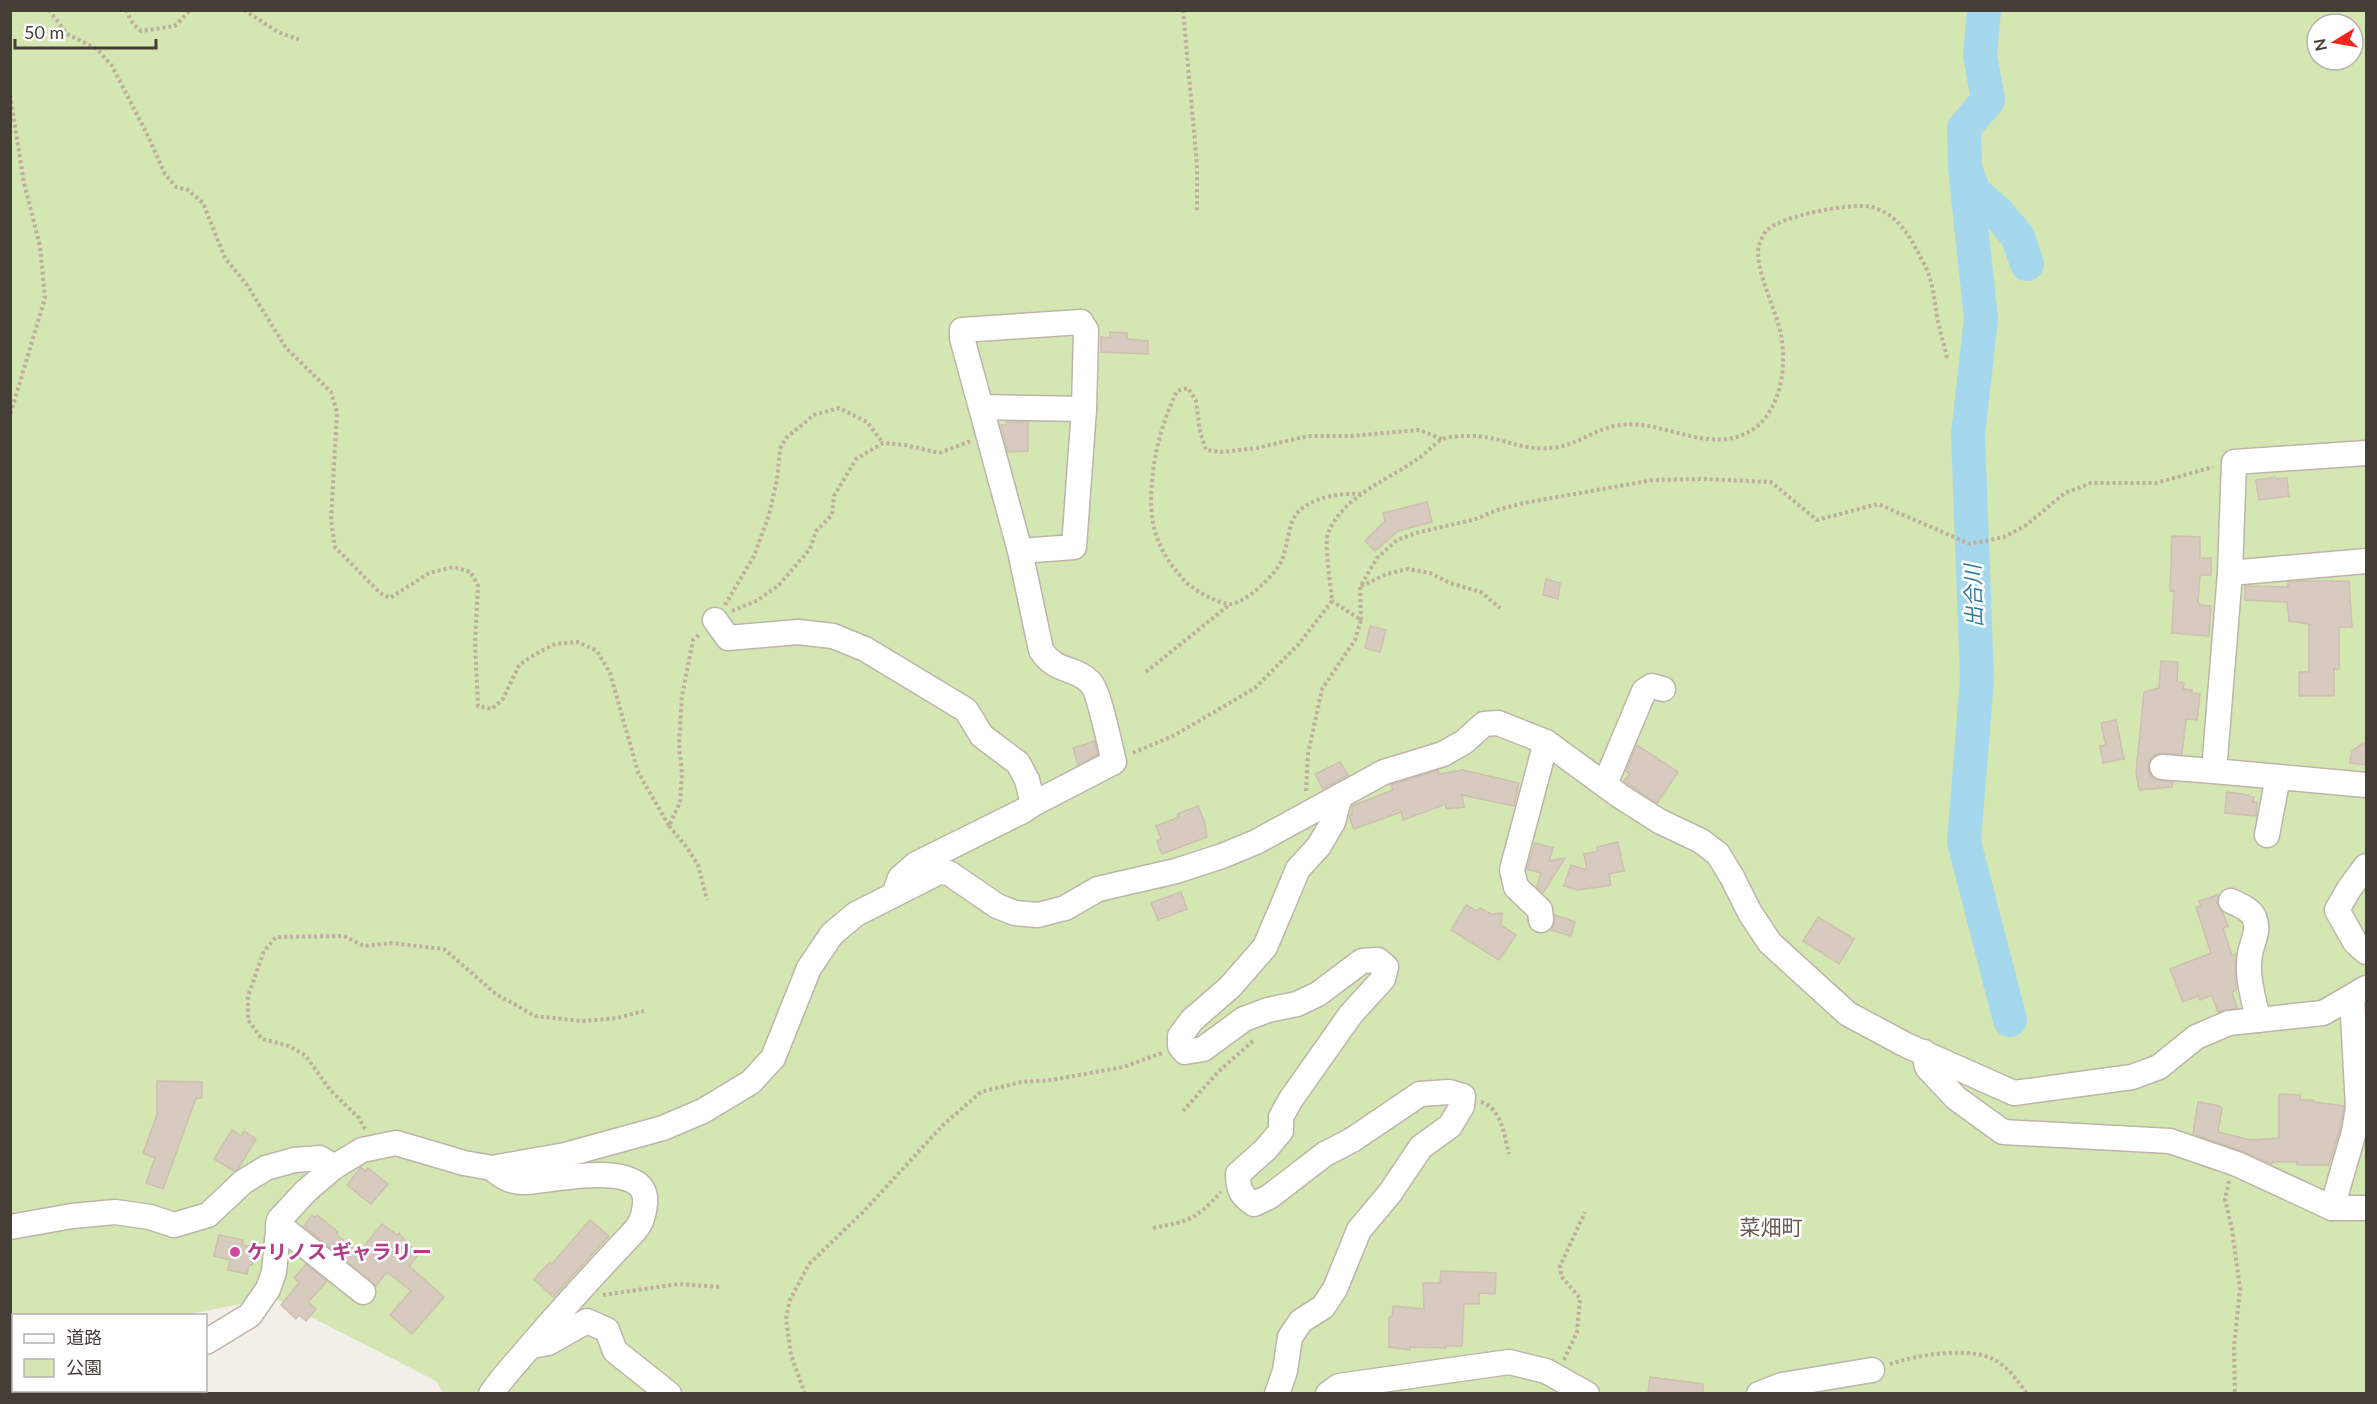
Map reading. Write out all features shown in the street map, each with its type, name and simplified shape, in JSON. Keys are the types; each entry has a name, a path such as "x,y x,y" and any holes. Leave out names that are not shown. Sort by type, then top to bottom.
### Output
{"street":[{"path":"894,894 900,878 916,864 1023,811 1032,804 1114,762 1093,684 1082,676 1056,667 1047,660 1041,650 1020,552 962,338 962,330 1081,322 1086,330 1084,409 1074,547 1020,552"},
{"path":"981,407 1084,409"},
{"path":"2214,771 2230,573 2234,462 2367,453"},
{"path":"2230,573 2367,561"},
{"path":"715,620 728,638 798,632 833,636 865,649 966,710 982,736 1018,763 1027,780 1032,804"},
{"path":"1605,784 1644,692 1652,686 1663,689"},
{"path":"207,1341 250,1315 268,1289 274,1272 279,1220 306,1191 334,1167 362,1150 396,1143 464,1163 492,1168 565,1155 663,1128 703,1111 751,1082 773,1058 809,968 832,934 856,914 894,894 939,872 949,873 997,906 1015,913 1038,915 1065,908 1098,889 1176,871 1256,842 1384,772 1443,754 1464,742 1484,724 1498,723 1546,741 1659,821 1701,841 1718,854 1750,913 1770,943 1824,994 1856,1018 2014,1093 2132,1077 2159,1066 2196,1036 2229,1023 2323,1013 2359,992"},
{"path":"1541,920 1540,910 1516,887 1512,870 1546,741"},
{"path":"2162,767 2367,785"},
{"path":"2267,835 2278,777"},
{"path":"1277,1394 1285,1371 1290,1337 1301,1321 1323,1307 1335,1289 1359,1230 1390,1193 1421,1147 1450,1126 1462,1106 1463,1096 1449,1092 1420,1094 1352,1140 1325,1154 1269,1197 1254,1204 1243,1197 1238,1187 1238,1174 1265,1150 1281,1131 1281,1118 1291,1099 1351,1014 1383,979 1386,967 1378,960 1362,961 1318,994 1297,1004 1268,1010 1244,1019 1203,1049 1185,1052 1180,1046 1180,1036 1192,1020 1230,987 1265,947 1298,869 1319,846 1333,822 1340,796"},
{"path":"2367,866 2349,889 2337,910 2355,942 2367,952"},
{"path":"2231,901 2248,910 2254,917 2256,928 2250,953 2249,971 2258,1020"},
{"path":"2332,1208 2358,1108 2359,992"},
{"path":"1924,1052 1927,1067 1956,1098 2003,1132 2170,1141 2242,1167 2332,1208 2367,1208"},
{"path":"10,1227 72,1216 115,1212 150,1217 174,1225 208,1215 243,1182 266,1168 294,1160 320,1158 334,1167"},
{"path":"490,1394 570,1299 640,1226 645,1199 642,1189 630,1180 610,1176 568,1176 524,1182 506,1179 492,1168"},
{"path":"278,1224 363,1292"},
{"path":"530,1347 548,1344 587,1321 607,1330 615,1352 669,1394"},
{"path":"1328,1394 1339,1386 1509,1362 1546,1371 1587,1394"},
{"path":"1760,1394 1782,1385 1872,1370"}],"path":[{"path":"49,10 67,34 97,49 112,66 165,174 176,187 188,190 203,203 225,258 247,285 285,348 332,392 337,412 331,520 335,547 380,593 390,598 429,573 453,567 471,572 478,586 475,643 478,706 492,709 503,699 519,665 555,644 578,642 597,651 610,673 638,772 669,826 698,866 707,900"},
{"path":"126,10 133,24 141,31 175,26 190,10"},
{"path":"244,10 278,32 300,40"},
{"path":"1183,10 1197,165 1197,211"},
{"path":"10,95 24,183 40,246 45,298 10,414"},
{"path":"1230,604 1189,586 1170,565 1158,544 1151,514 1153,470 1167,411 1177,391 1188,387 1196,401 1200,432 1206,450 1222,452 1257,448 1308,436 1350,436 1419,430 1442,439 1468,436 1489,437 1524,448 1551,448 1575,444 1593,434 1620,425 1659,428 1713,440 1735,438 1752,429 1771,412 1780,389 1781,336 1758,262 1759,246 1765,232 1787,219 1850,207 1869,206 1887,214 1904,227 1928,269 1947,358"},
{"path":"715,620 754,556 769,515 777,480 780,449 786,438 814,415 839,408 867,422 883,443"},
{"path":"669,826 681,802 682,774 679,742 682,696 693,640 715,620 739,606 756,601 778,586 810,549 816,531 832,515 834,496 856,459 883,443 905,445 939,453 988,435"},
{"path":"1114,762 1175,735 1255,688 1298,645 1332,601 1327,537 1336,519 1361,494 1395,475 1442,439"},
{"path":"1310,812 1306,792 1308,753 1322,688 1355,640 1361,620 1360,586 1377,558 1397,540 1416,533 1476,519 1497,510 1653,480 1704,479 1771,482 1817,520 1878,504 1971,544 2004,537 2025,526 2065,493 2091,483 2156,483 2234,462"},
{"path":"1146,672 1230,604 1249,596 1273,574 1282,560 1287,535 1299,510 1315,502 1344,493 1361,494"},
{"path":"1360,586 1387,574 1407,569 1430,573 1450,583 1481,592 1500,609"},
{"path":"1332,601 1361,620"},
{"path":"377,1147 359,1118 331,1091 305,1055 289,1046 262,1039 248,1020 248,996 264,951 276,937 344,936 364,945 391,943 444,949 495,994 536,1016 581,1021 617,1018 644,1011"},
{"path":"1183,1111 1219,1071 1259,1036"},
{"path":"805,1394 791,1354 786,1319 790,1300 809,1264 864,1211 943,1125 981,1092 1021,1082 1052,1080 1123,1067 1180,1046"},
{"path":"1463,1096 1490,1105 1500,1118 1509,1154"},
{"path":"2235,1394 2234,1347 2240,1273 2225,1200 2227,1184 2242,1167"},
{"path":"1153,1228 1181,1223 1200,1214 1238,1174"},
{"path":"1557,1377 1577,1332 1580,1298 1560,1276 1560,1266 1585,1212"},
{"path":"570,1299 678,1284 721,1287"},
{"path":"1872,1370 1932,1355 1971,1353 1995,1360 2017,1379 2027,1394"}],"green space":[{"path":"10,11 2366,11 2366,1393 444,1394 436,1381 274,1298 188,1314 12,1314 12,1392 54,1392 11,1393"}],"building":[{"path":"1110,332 1127,333 1127,339 1148,341 1148,354 1101,352 1101,337 1110,338"},
{"path":"1006,422 1028,422 1028,451 1008,452 1001,425 1006,425"},
{"path":"2275,477 2276,479 2287,478 2289,496 2259,500 2256,480"},
{"path":"1427,502 1432,522 1398,531 1375,551 1365,541 1385,521 1383,513"},
{"path":"2172,536 2200,537 2200,558 2211,558 2211,575 2200,575 2198,602 2201,605 2211,606 2209,636 2172,633 2174,591 2170,591"},
{"path":"1546,579 1560,583 1558,599 1543,595"},
{"path":"2349,581 2352,627 2339,627 2339,669 2334,669 2334,696 2299,696 2299,672 2309,672 2309,624 2289,621 2287,602 2245,600 2245,586 2288,587 2288,582"},
{"path":"1370,626 1386,630 1380,652 1365,648"},
{"path":"2161,661 2178,662 2177,682 2184,683 2183,689 2200,694 2197,720 2186,719 2182,754 2155,754 2150,759 2149,774 2154,779 2173,782 2172,787 2139,790 2136,773 2144,692 2159,688"},
{"path":"2116,720 2124,759 2103,763 2100,746 2106,745 2101,723"},
{"path":"1095,741 1098,754 1078,765 1073,748"},
{"path":"2367,741 2367,765 2350,763 2352,751"},
{"path":"1637,745 1678,772 1657,803 1624,781 1630,774 1626,771"},
{"path":"1340,762 1348,775 1323,789 1315,774"},
{"path":"1438,770 1439,774 1463,770 1519,783 1514,806 1462,795 1464,807 1446,809 1446,804 1403,820 1401,812 1354,829 1349,816 1352,814 1352,806 1393,790 1391,785"},
{"path":"2227,792 2254,797 2253,802 2257,802 2256,816 2225,813"},
{"path":"1198,806 1205,823 1207,837 1162,854 1157,841 1161,839 1156,826 1179,817 1177,814"},
{"path":"1618,842 1624,871 1609,874 1611,885 1578,890 1564,886 1571,865 1587,870 1584,854 1598,851 1597,847"},
{"path":"1535,843 1553,848 1549,861 1565,858 1543,893 1537,887 1541,873 1527,869"},
{"path":"1181,892 1187,909 1158,920 1151,903"},
{"path":"2218,895 2217,903 2228,926 2223,928 2232,956 2236,954 2236,990 2232,992 2237,1008 2218,1012 2212,995 2200,1000 2198,996 2183,1002 2170,969 2211,953 2196,907 2201,906 2199,901"},
{"path":"1466,905 1477,911 1480,908 1491,914 1502,913 1501,925 1516,935 1499,960 1451,930"},
{"path":"1555,915 1575,922 1571,936 1551,930"},
{"path":"1818,917 1854,939 1839,964 1803,941"},
{"path":"157,1081 202,1082 202,1098 196,1098 163,1189 146,1183 155,1158 143,1153 157,1115"},
{"path":"2279,1094 2300,1095 2300,1100 2314,1100 2314,1102 2344,1106 2329,1165 2297,1165 2297,1162 2272,1162 2272,1164 2193,1134 2198,1102 2222,1108 2218,1132 2251,1140 2279,1138"},
{"path":"232,1130 241,1136 244,1131 256,1139 238,1169 234,1171 214,1159"},
{"path":"361,1167 365,1171 368,1168 388,1184 371,1204 347,1185"},
{"path":"312,1215 315,1217 317,1215 359,1253 382,1224 397,1235 399,1233 418,1255 409,1266 444,1297 412,1334 390,1315 411,1291 387,1272 376,1286 304,1226"},
{"path":"590,1220 609,1236 553,1297 534,1279 550,1262 552,1264"},
{"name":"ケリノス ギャラリー","path":"219,1235 243,1240 242,1245 255,1247 252,1265 249,1265 247,1274 228,1270 230,1260 214,1256"},
{"path":"306,1264 327,1281 308,1302 316,1309 306,1321 299,1315 296,1319 281,1305 299,1283 294,1278"},
{"path":"1441,1271 1496,1273 1495,1294 1479,1293 1479,1304 1464,1304 1462,1346 1410,1347 1410,1350 1389,1347 1389,1317 1392,1317 1393,1306 1424,1309 1423,1283 1440,1283"},
{"path":"1650,1377 1703,1384 1703,1394 1648,1394"}],"waterway":[{"name":"出合川","path":"1984,10 1980,55 1988,100 1964,128 1965,168 1974,192 1997,212 2018,237 2027,264"},
{"name":"出合川","path":"1965,168 1981,319 1968,434 1977,679 1964,842 2010,1020"}],"place":[{"name":"ケリノス ギャラリー","path":"235,1252"}],"district":[{"name":"菜畑町","path":"1771,1228"}]}
